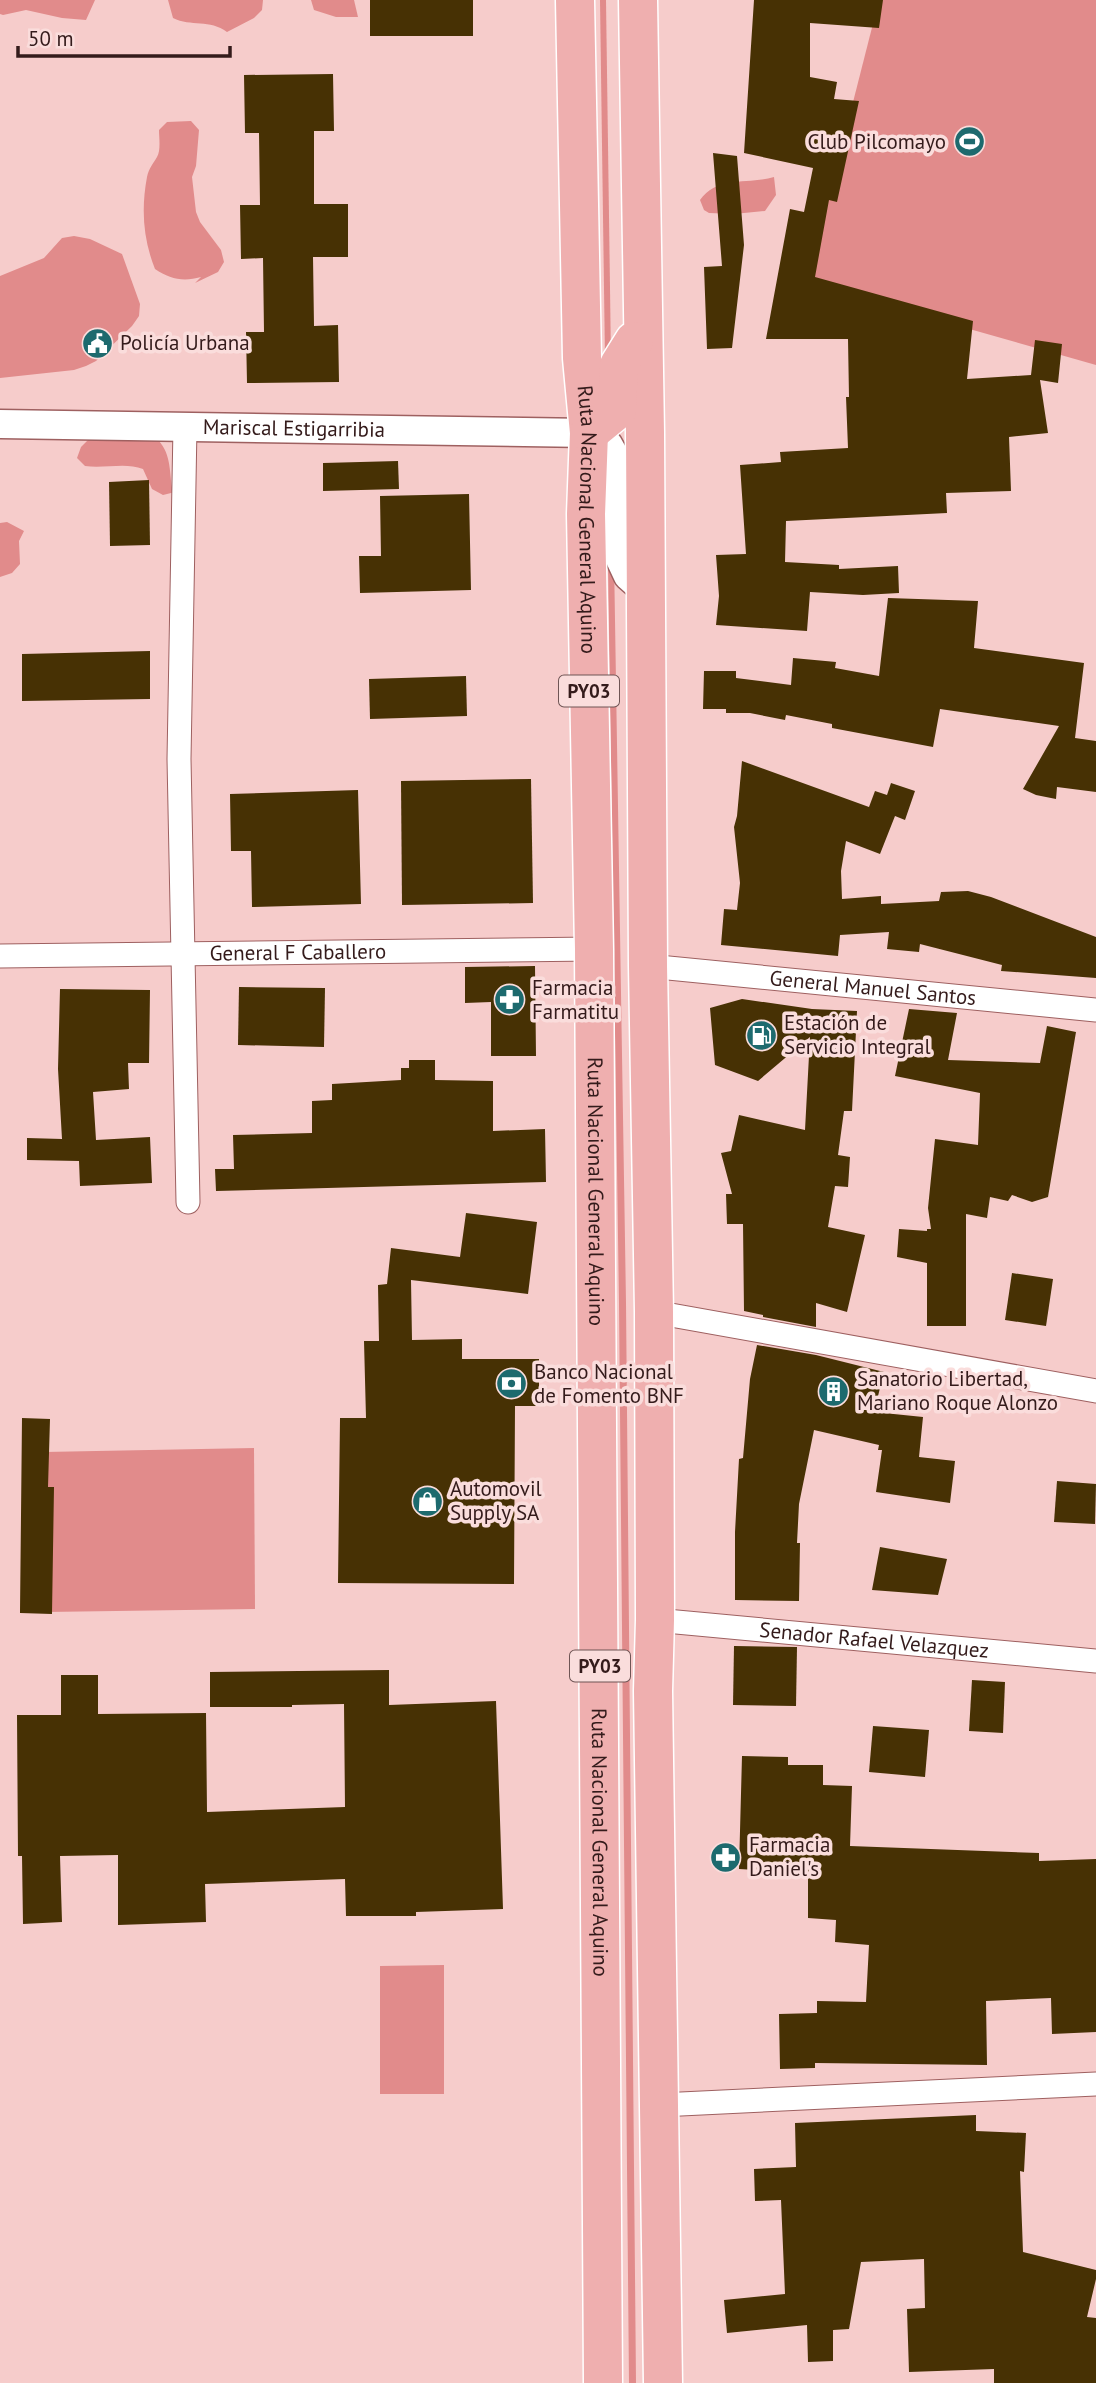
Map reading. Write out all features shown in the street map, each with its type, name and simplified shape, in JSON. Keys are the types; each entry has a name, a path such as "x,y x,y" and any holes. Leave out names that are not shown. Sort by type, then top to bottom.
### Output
{"highway":[{"name":"Ruta Nacional General Aquino","path":"575,0 582,358 589,433 586,514 594,949 603,2383"},
{"name":"PY03","path":"638,0 654,1312 653,1691 663,2383"},
{"path":"589,433 617,410 619,365 643,327"}],"street":[{"name":"Mariscal Estigarribia","path":"0,424 589,433"},
{"path":"185,427 179,759 188,1202"},
{"path":"589,433 608,444 617,460 620,559 628,576 646,592"},
{"name":"General F Caballero","path":"0,956 594,949"},
{"name":"General Manuel Santos","path":"648,966 1096,1010"},
{"path":"654,1312 1096,1391"},
{"name":"Senador Rafael Velazquez","path":"655,1620 1096,1661"},
{"path":"660,2105 1096,2084"}],"shaded area":[{"path":"0,0 95,0 86,20 26,10 3,15 0,14"},
{"path":"168,0 263,0 262,10 254,18 227,32 214,26 173,18"},
{"path":"311,0 354,0 358,17 336,17 314,10"},
{"path":"600,0 606,0 611,360 605,360"},
{"name":"Club Pilcomayo","path":"879,0 1096,0 1096,365 807,283"},
{"path":"191,121 199,130 196,166 192,177 196,212 200,222 221,250 224,262 218,272 195,283 201,277 177,279 155,269 148,246 144,212 147,177 159,151 159,130 167,122"},
{"path":"774,177 776,195 765,211 709,213 704,210 700,200 707,192 724,184"},
{"path":"74,236 90,239 122,254 140,304 139,316 96,361 86,366 74,370 0,378 0,276 44,258 62,238"},
{"path":"152,434 166,452 175,492 163,495 152,489 143,469 129,466 85,466 77,458 81,447 89,439"},
{"path":"607,496 613,496 626,1303 636,2383 629,2383 619,1303"},
{"path":"7,522 24,531 19,541 20,564 12,573 0,577 0,523"},
{"path":"254,1448 255,1609 46,1612 44,1452"},
{"path":"444,1965 444,2094 380,2094 380,1966"}],"building":[{"path":"370,0 473,0 473,36 370,36"},
{"path":"754,0 883,0 879,28 810,23 810,77 837,82 834,99 859,101 837,202 829,200 815,277 973,321 967,379 1031,375 1035,340 1062,344 1058,383 1040,380 1048,433 1009,437 1011,491 946,493 947,513 786,521 785,562 839,565 839,569 898,566 899,593 863,595 810,592 807,631 716,625 719,596 716,555 746,554 740,465 781,462 780,452 848,448 848,339 766,339 790,209 804,212 813,168 744,153"},
{"path":"333,74 334,131 314,131 314,204 348,204 348,257 313,257 314,326 338,325 339,382 247,383 246,332 264,332 263,258 241,259 240,205 260,205 259,133 245,133 244,75"},
{"path":"713,153 737,156 744,245 732,348 707,349 704,267 722,266"},
{"path":"398,461 399,489 323,491 323,463"},
{"path":"149,480 150,545 110,546 109,482"},
{"path":"469,494 471,590 360,593 359,556 381,556 380,496"},
{"path":"888,598 978,601 974,648 1084,663 1075,738 1096,741 1096,792 1057,787 1056,799 1023,789 1059,726 940,709 933,747 832,728 832,724 786,715 785,720 750,713 726,713 726,709 703,709 704,671 736,671 736,678 791,685 793,658 836,662 835,668 879,676"},
{"path":"150,651 150,699 22,701 22,654"},
{"path":"466,676 467,716 370,719 369,679"},
{"path":"742,761 869,807 875,791 887,795 891,783 915,791 905,820 895,816 880,854 846,841 841,871 842,899 881,896 881,904 939,901 941,892 968,891 991,897 1096,937 1096,978 1001,971 1002,965 920,944 919,952 887,949 889,932 840,935 838,956 721,945 724,909 737,910 740,883 734,827"},
{"path":"531,779 533,903 402,905 401,781"},
{"path":"358,790 361,904 252,907 251,851 231,851 230,794"},
{"path":"535,966 536,1056 491,1056 491,1002 465,1003 465,967"},
{"path":"239,987 325,988 324,1047 238,1045"},
{"path":"60,989 150,990 149,1063 128,1063 129,1089 93,1092 96,1140 150,1137 152,1183 80,1186 79,1161 27,1160 27,1138 62,1139 58,1069"},
{"path":"742,999 812,1009 857,1011 852,1111 844,1111 838,1155 850,1157 848,1187 835,1186 828,1227 865,1235 847,1312 816,1303 816,1327 744,1311 743,1224 727,1224 726,1194 732,1194 721,1153 731,1151 739,1115 805,1130 810,1037 758,1081 715,1065 710,1008"},
{"path":"909,1009 957,1013 948,1060 1040,1063 1047,1026 1076,1032 1048,1197 1032,1202 1012,1195 1008,1201 990,1197 987,1218 966,1214 966,1326 927,1326 927,1263 897,1257 899,1229 931,1229 928,1208 935,1139 978,1145 980,1093 895,1076"},
{"path":"409,1060 435,1060 435,1080 493,1081 493,1131 545,1129 546,1182 216,1191 215,1169 234,1169 233,1135 312,1133 312,1101 332,1100 332,1084 401,1080 401,1068 409,1068"},
{"path":"466,1213 537,1222 528,1294 411,1280 412,1340 462,1339 462,1359 539,1359 539,1406 515,1406 514,1584 338,1583 340,1418 366,1418 364,1341 379,1341 378,1285 387,1284 391,1248 460,1257"},
{"path":"1012,1273 1053,1279 1046,1326 1005,1320"},
{"path":"757,1345 816,1355 884,1372 874,1412 923,1417 919,1457 955,1461 950,1503 876,1492 882,1450 878,1450 879,1445 814,1430 799,1504 799,1601 735,1600 739,1459 743,1458 750,1379"},
{"path":"22,1418 50,1419 48,1487 54,1487 52,1614 20,1613"},
{"path":"1057,1481 1096,1484 1095,1524 1054,1522"},
{"path":"880,1547 947,1559 938,1595 872,1590"},
{"path":"734,1646 797,1647 796,1706 733,1705"},
{"path":"389,1670 389,1705 496,1701 503,1909 416,1912 416,1916 346,1916 345,1879 205,1884 206,1922 118,1925 118,1855 60,1856 62,1922 23,1924 22,1856 18,1856 17,1715 61,1715 61,1675 98,1675 98,1714 206,1713 207,1812 345,1807 344,1704 210,1707 210,1672"},
{"path":"972,1680 1005,1682 1003,1733 969,1731"},
{"path":"873,1726 929,1730 925,1777 869,1772"},
{"path":"742,1756 788,1757 788,1765 823,1765 823,1785 852,1786 850,1846 1039,1853 1039,1861 1096,1859 1096,2032 1052,2034 1051,1998 986,2001 987,2065 815,2063 815,2068 780,2069 779,2014 817,2013 817,2001 866,2002 869,1945 835,1942 836,1920 808,1918 808,1873 739,1869"},
{"path":"976,2115 976,2131 1026,2133 1024,2172 1020,2171 1023,2252 1096,2270 1087,2317 1096,2318 1096,2383 994,2383 994,2369 909,2372 907,2309 925,2308 924,2259 861,2262 849,2329 833,2330 833,2361 808,2362 807,2325 727,2333 724,2300 785,2294 781,2200 755,2201 754,2169 796,2167 795,2123"}],"place":[{"name":"Club Pilcomayo","path":"969,142"},
{"name":"Policía Urbana","path":"97,343"},
{"name":"Farmacia Farmatitu","path":"509,1000"},
{"name":"Estación de Servicio Integral","path":"761,1035"},
{"name":"Banco Nacional de Fomento BNF","path":"511,1384"},
{"name":"Sanatorio Libertad, Mariano Roque Alonzo","path":"834,1391"},
{"name":"Automovil Supply SA","path":"427,1501"},
{"name":"Farmacia Daniel's","path":"726,1857"}]}
